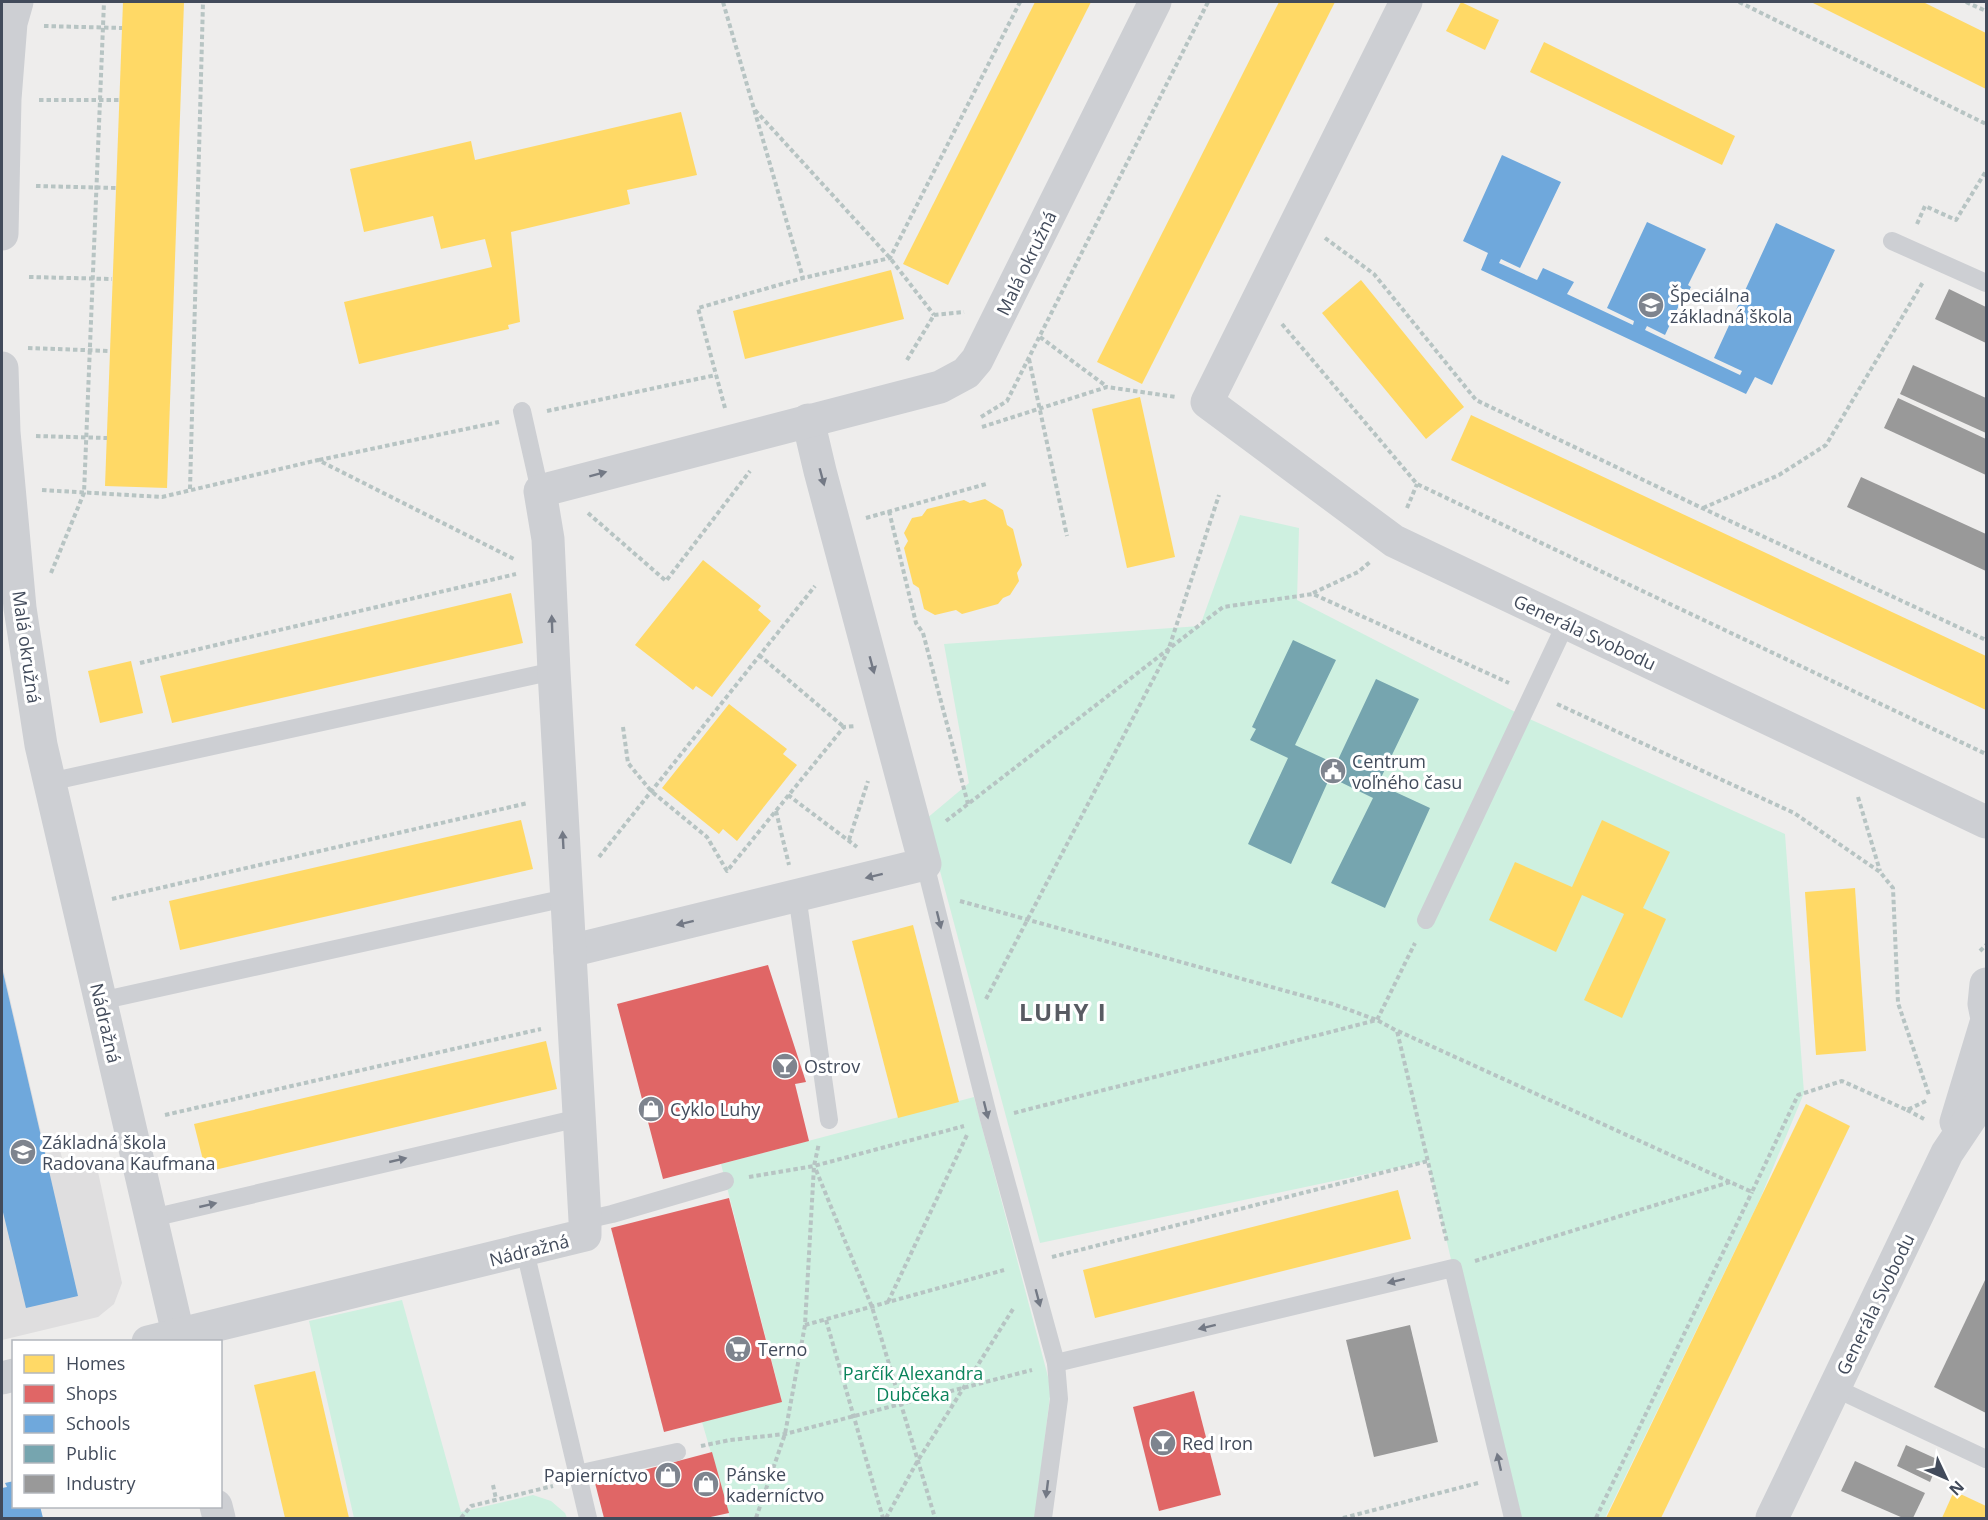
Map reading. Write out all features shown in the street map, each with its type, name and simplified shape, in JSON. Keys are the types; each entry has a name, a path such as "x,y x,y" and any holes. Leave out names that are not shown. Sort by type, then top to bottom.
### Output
{"street":[{"name":"Malá okružná","path":"540,491 940,387 966,373 977,360 1003,309 1155,2"},
{"path":"1206,402 1406,2"},
{"path":"2,234 4,99 11,23 27,14"},
{"name":"Malá okružná","path":"2,368 4,432 20,608 49,782"},
{"name":"Generála Svobodu","path":"1206,402 1394,541 1986,822"},
{"path":"570,951 888,873 929,879 808,420"},
{"name":"Nádražná","path":"49,782 180,1338 585,1236 554,670 542,568 548,539 540,491"},
{"path":"1986,984 1984,1004 1986,1014"},
{"path":"1947,1153 1986,1023"},
{"name":"Generála Svobodu","path":"1772,1518 1947,1153 1986,1095"},
{"path":"159,1340 180,1338"}],"lane":[{"path":"1899,243 1986,283"},
{"path":"527,414 540,491"},
{"path":"1426,920 1566,622"},
{"path":"49,782 554,670"},
{"path":"929,879 968,1036 980,1121 1029,1263 1056,1363 1059,1399 1043,1518"},
{"path":"797,895 829,1120"},
{"path":"100,1001 566,898"},
{"path":"152,1218 579,1118"},
{"path":"585,1220 725,1181"},
{"path":"525,1251 588,1518"},
{"path":"1056,1363 1453,1268 1513,1518"},
{"path":"1835,1388 1986,1459"},
{"path":"577,1477 677,1452"}],"path":[{"path":"50,577 84,493 104,2"},
{"path":"190,489 203,2"},
{"path":"723,2 803,278"},
{"path":"890,258 1020,2"},
{"path":"981,417 1007,401 1208,2"},
{"path":"1739,2 1986,124"},
{"path":"1966,2 1986,11"},
{"path":"27,14 122,28"},
{"path":"34,100 119,100"},
{"path":"753,107 890,258 933,315"},
{"path":"1899,243 1925,206 1956,220 1986,171"},
{"path":"31,186 116,188"},
{"path":"1298,219 1374,274 1476,400 1702,508 1986,639"},
{"path":"734,439 698,308 803,278 890,258"},
{"path":"1702,508 1779,475 1826,445 1936,260"},
{"path":"29,278 112,279"},
{"path":"1259,296 1417,484 1986,754"},
{"path":"933,315 1003,309"},
{"path":"883,401 933,315"},
{"path":"1040,337 1107,387"},
{"path":"28,348 110,351"},
{"path":"1029,358 1067,536"},
{"path":"31,490 162,496 527,414 716,375"},
{"path":"982,427 1107,387 1206,402"},
{"path":"30,436 107,438"},
{"path":"318,460 542,568"},
{"path":"584,509 666,581 750,471"},
{"path":"566,898 759,655 839,539 889,511 986,484"},
{"path":"968,1036 1026,920 1168,651 1219,495"},
{"path":"889,511 916,623 923,633 968,804"},
{"path":"1313,594 1358,572 1394,541"},
{"path":"140,663 542,568"},
{"path":"759,655 844,727"},
{"path":"622,728 628,763 651,791 707,837 727,871 844,727 887,722"},
{"path":"1846,756 1880,872"},
{"path":"788,795 849,840 888,873"},
{"path":"109,900 561,796"},
{"path":"776,810 797,895"},
{"path":"929,879 1026,920 1333,1004 1377,1020 1752,1192"},
{"path":"725,1181 814,1166 980,1121 1377,1020 1426,920"},
{"path":"165,1115 574,1021"},
{"path":"1397,1031 1453,1268 1730,1182"},
{"path":"1596,1518 1798,1095 1842,1081 1928,1121"},
{"path":"1907,1110 1930,1099"},
{"path":"888,1302 967,1134"},
{"path":"805,1325 1029,1263 1428,1161"},
{"path":"814,1166 872,1307 934,1518"},
{"path":"756,1518 785,1434 805,1325 814,1166"},
{"path":"885,1518 962,1388 1019,1300"},
{"path":"826,1320 885,1518"},
{"path":"677,1452 730,1440 785,1434 1056,1363"},
{"path":"461,1518 471,1506 577,1477"},
{"path":"1342,1518 1503,1477"},
{"path":"493,1485 496,1500"}],"shaded area":[{"name":"Základná škola Radovana Kaufmana","path":"2,964 46,1154 60,1150 64,1166 95,1158 122,1283 114,1304 98,1317 2,1340"}],"green space":[{"path":"1240,515 1299,528 1297,600 1523,716 1785,834 1804,1093 1760,1199 1605,1518 1522,1518 1453,1268 1428,1161 1040,1243 926,819 969,783 944,644 1200,626"},
{"name":"Parčík Alexandra Dubčeka","path":"974,1097 1051,1388 1035,1518 730,1518 702,1422 782,1401 721,1164"},
{"path":"402,1300 461,1512 533,1495 551,1501 565,1513 567,1518 354,1518 309,1321"}],"building: Homes":[{"path":"123,2 184,2 167,488 105,486"},
{"path":"1035,2 1091,2 948,285 903,264"},
{"path":"1279,2 1335,2 1142,384 1097,362"},
{"path":"1461,2 1499,20 1485,50 1446,31"},
{"path":"1811,2 1923,2 1986,33 1986,89"},
{"path":"1544,42 1735,136 1722,165 1530,72"},
{"path":"681,112 697,175 627,190 630,204 511,232 520,322 508,325 509,329 359,364 344,302 492,267 485,239 441,249 433,216 364,232 350,169 471,141 475,160"},
{"path":"891,270 904,319 745,359 733,311"},
{"path":"1361,280 1464,407 1426,439 1322,313"},
{"path":"1140,397 1175,557 1127,568 1092,409"},
{"path":"1471,415 1986,656 1986,710 1451,460"},
{"path":"985,499 1003,510 1007,525 1013,529 1022,565 1017,573 1019,581 1010,595 998,604 962,614 956,610 935,615 924,609 919,588 913,584 904,548 908,541 904,533 912,518 922,516 927,509 964,500 970,503"},
{"path":"703,560 761,606 758,610 771,621 712,697 696,686 693,690 635,645"},
{"path":"511,593 523,643 172,723 160,676"},
{"path":"131,661 143,713 100,723 88,671"},
{"path":"729,704 787,749 783,754 797,765 737,841 723,829 719,834 662,788"},
{"path":"521,820 533,869 180,950 169,901"},
{"path":"1602,820 1670,852 1643,908 1666,919 1622,1018 1584,1000 1624,914 1582,895 1556,952 1489,920 1515,862 1572,887"},
{"path":"1855,888 1866,1051 1816,1055 1805,892"},
{"path":"913,925 959,1102 898,1118 852,941"},
{"path":"546,1041 557,1089 206,1172 194,1124"},
{"path":"1806,1104 1850,1126 1661,1518 1606,1518"},
{"path":"1398,1190 1411,1239 1095,1318 1083,1270"},
{"path":"315,1371 349,1518 285,1518 254,1385"},
{"path":"1954,1491 1986,1506 1986,1518 1942,1518"}],"building: Shops":[{"path":"768,965 806,1082 795,1084 809,1141 663,1179 617,1004"},
{"path":"729,1198 782,1402 664,1432 611,1228"},
{"path":"1194,1391 1221,1495 1159,1511 1133,1407"},
{"path":"712,1452 729,1513 706,1518 604,1518 595,1483"}],"building: Schools":[{"path":"1502,155 1561,182 1520,268 1501,259 1499,263 1537,280 1543,268 1574,282 1567,294 1633,325 1634,321 1607,308 1647,222 1706,249 1688,285 1691,287 1684,300 1682,299 1665,335 1647,326 1645,330 1740,375 1742,371 1714,358 1776,223 1835,250 1772,385 1755,377 1746,394 1481,270 1488,253 1463,241"},
{"path":"2,968 78,1296 26,1308 2,1208"},
{"path":"12,1481 12,1508 40,1508 43,1518 2,1518 2,1488 7,1487 5,1483"}],"building: Public":[{"name":"Centrum voľného času","path":"1293,640 1336,660 1295,745 1336,764 1376,679 1419,699 1378,784 1430,808 1385,908 1331,883 1373,798 1330,777 1291,864 1248,844 1288,758 1250,740 1256,729 1252,727"}],"building: Industry":[{"path":"1949,289 1986,307 1986,343 1935,319"},
{"path":"1913,365 1986,398 1986,433 1900,394"},
{"path":"1898,398 1986,439 1986,475 1884,428"},
{"path":"1861,477 1986,534 1986,571 1847,507"},
{"path":"1986,1278 1986,1413 1934,1387"},
{"path":"1410,1325 1438,1442 1374,1457 1346,1340"},
{"path":"1906,1445 1939,1460 1930,1482 1897,1466"},
{"path":"1855,1461 1925,1493 1913,1518 1903,1518 1841,1491"}],"place":[{"name":"Špeciálna základná škola","path":"1651,305"},
{"name":"Centrum voľného času","path":"1333,771"},
{"name":"Ostrov","path":"785,1066"},
{"name":"Cyklo Luhy","path":"651,1109"},
{"name":"Základná škola Radovana Kaufmana","path":"23,1152"},
{"name":"Terno","path":"738,1349"},
{"name":"Red Iron","path":"1163,1443"},
{"name":"Papierníctvo","path":"668,1475"},
{"name":"Pánske kaderníctvo","path":"706,1484"}],"district":[{"name":"LUHY I","path":"1063,1011"}]}
